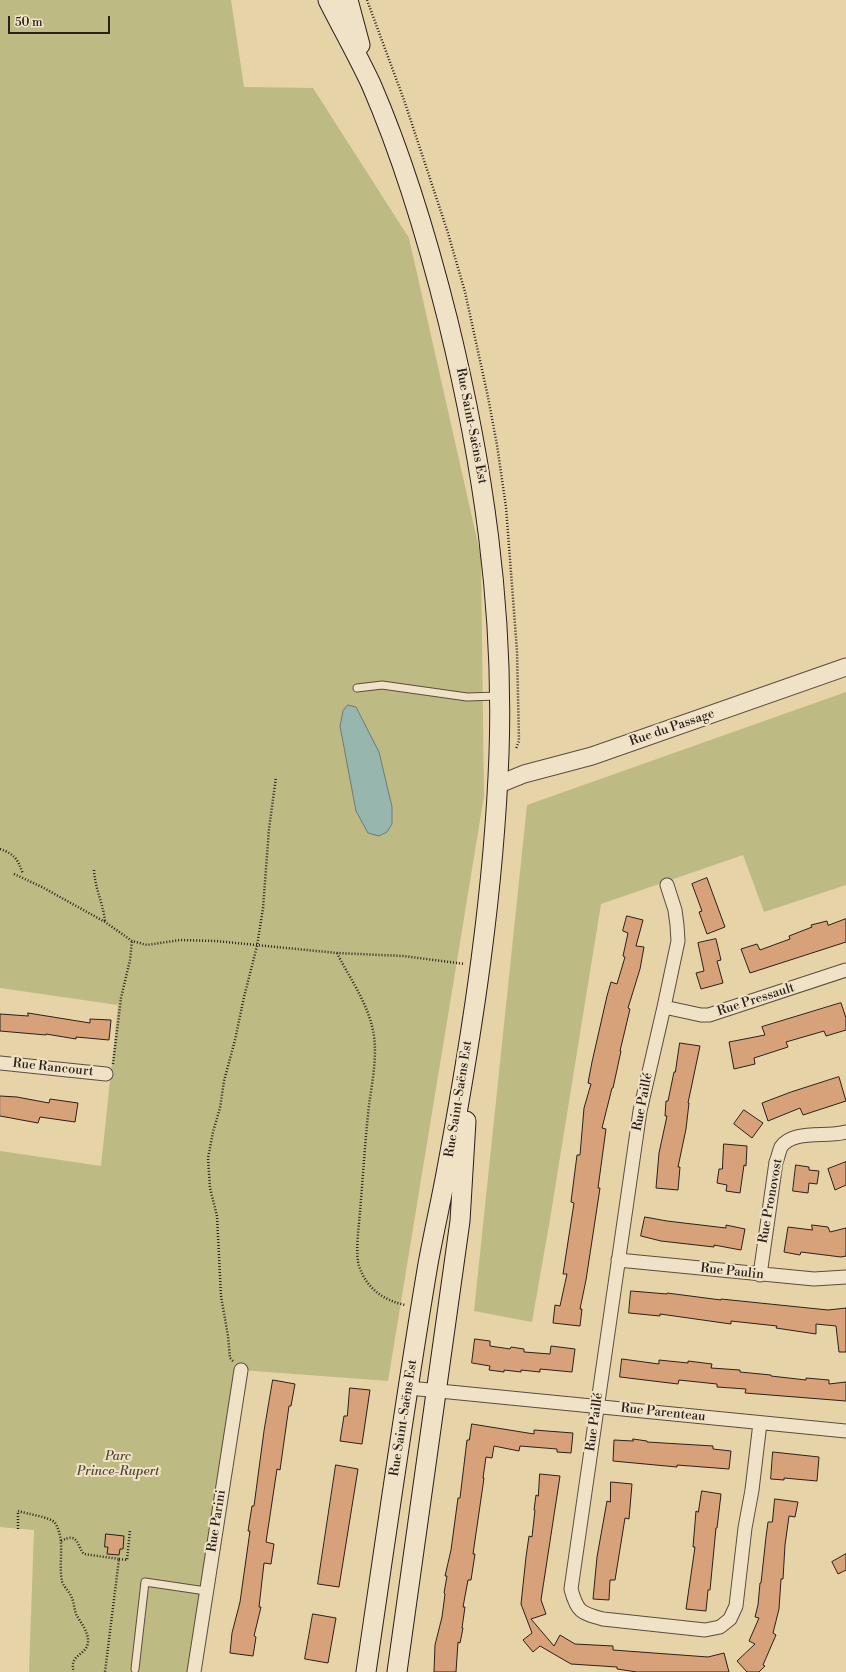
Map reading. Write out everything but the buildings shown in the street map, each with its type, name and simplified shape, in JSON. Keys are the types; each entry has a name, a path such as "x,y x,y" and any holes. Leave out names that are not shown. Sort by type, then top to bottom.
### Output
{"main road":[{"name":"Rue Saint-Saëns Est","path":"328,0 369,81 387,125 418,214 439,284 461,375 477,454 487,519 496,607 499,696 499,751 497,785 490,873 480,965 448,1161 428,1263 366,1672"},
{"name":"Rue Saint-Saëns Est","path":"348,0 369,81"},
{"name":"Rue Saint-Saëns Est","path":"397,1672 460,1221 471,1026"}],"street":[{"name":"Rue du Passage","path":"497,785 524,774 592,756 846,667"},
{"name":"Rue Paillé","path":"667,885 675,910 678,941 640,1110 571,1589 575,1606 587,1615 603,1619 705,1630 720,1627 730,1619 736,1606 745,1528 752,1490 760,1423"},
{"name":"Rue Pressault","path":"664,1007 701,1015 710,1015 846,970"},
{"name":"Rue Rancourt","path":"0,1063 106,1074"},
{"name":"Rue Pronovost","path":"760,1275 776,1162 781,1148 790,1139 802,1136 824,1136 846,1132"},
{"name":"Rue Paulin","path":"618,1260 760,1275 814,1279 846,1278"},
{"name":"Rue Parini","path":"194,1672 241,1370"},
{"name":"Rue Parenteau","path":"409,1388 597,1405 846,1431"}],"lane":[{"path":"357,688 382,685 467,697 499,696"},
{"path":"135,1669 145,1582 206,1591"}],"path":[{"path":"241,1370 230,1358 221,1296 217,1216 210,1188 208,1158 213,1132 220,1108 224,1081 257,946 263,908 269,829 276,777"},
{"path":"0,849 12,853 20,863 23,874"},
{"path":"94,870 97,892 104,913 105,922"},
{"path":"14,874 42,887 105,922 132,941 147,945 180,940 216,941 337,953 403,956 480,965"},
{"path":"106,1074 114,1062 121,998 130,960 132,941"},
{"path":"337,953 368,1010 374,1037 374,1076 369,1112 358,1237 358,1264 363,1275 380,1296 394,1302 421,1309"},
{"path":"18,1529 18,1512 49,1519 55,1522 61,1541 62,1582 72,1597 76,1613 88,1639 86,1648 75,1658 72,1664 74,1672"},
{"path":"61,1541 69,1538 77,1540 84,1554 127,1560 130,1530"},
{"path":"105,1672 119,1559"}],"green space":[{"name":"Parc Prince-Rupert","path":"0,0 231,0 244,87 313,88 409,238 481,557 484,796 388,1381 241,1370 194,1672 29,1672 34,1530 0,1527 0,1151 101,1166 118,1005 0,988","holes":["379,752 392,807 392,824"]},
{"path":"846,692 846,885 764,912 743,855 601,904 532,1322 474,1311 527,805"}],"water":[{"path":"348,705 356,707 379,752 392,807 392,824 387,832 379,836 368,833 356,811 340,726 343,711"}]}
